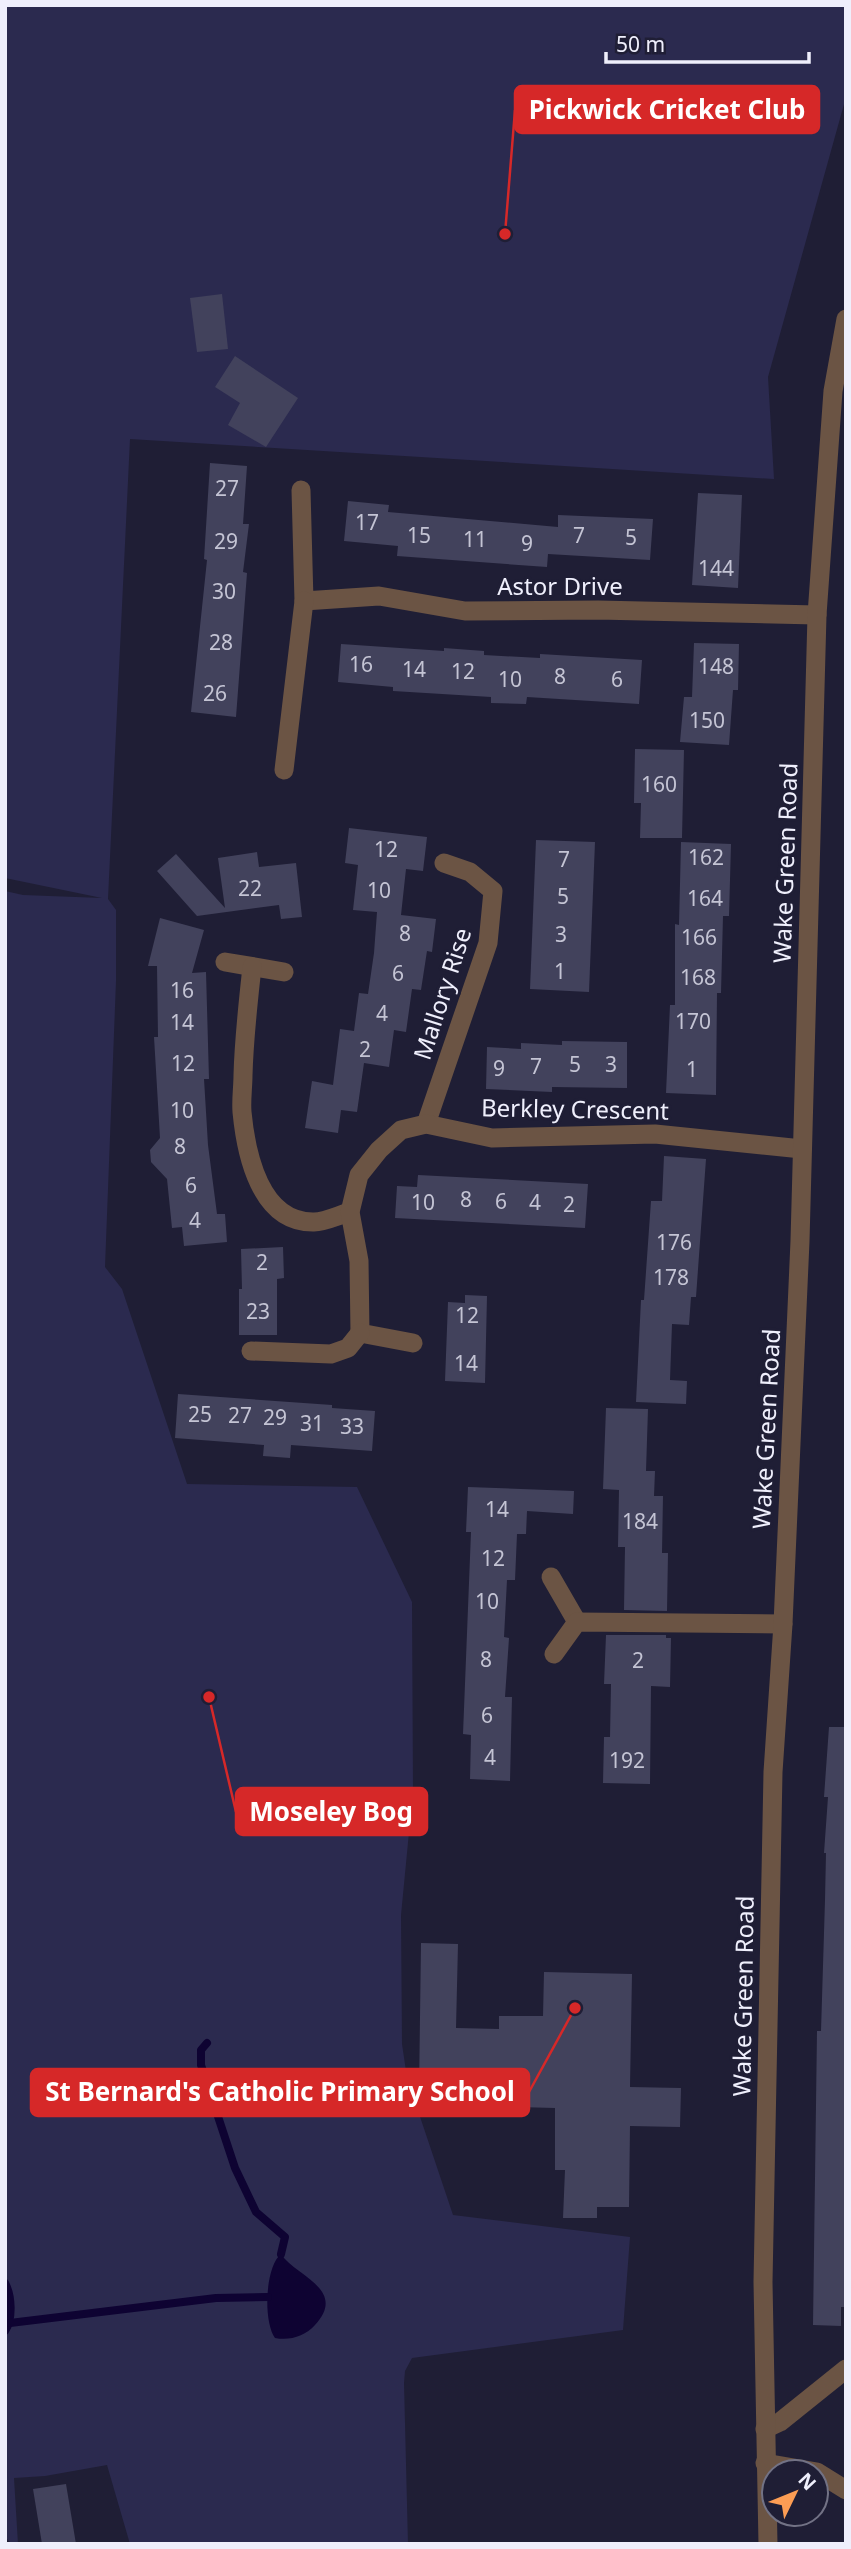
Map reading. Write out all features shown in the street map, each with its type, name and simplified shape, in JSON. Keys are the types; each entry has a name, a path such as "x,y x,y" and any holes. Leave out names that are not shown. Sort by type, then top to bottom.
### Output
{"street":[{"name":"Wake Green Road","path":"765,2458 763,2268 773,1772 783,1624 800,1255 817,615 833,391 846,319"},
{"path":"284,770 304,601 302,490"},
{"name":"Astor Drive","path":"304,601 379,596 465,611 598,610 817,615"},
{"name":"Mallory Rise","path":"426,1124 488,943 493,891 470,872 444,863"},
{"path":"225,962 284,972"},
{"path":"252,967 245,1032 242,1111 252,1165 264,1194 277,1211 314,1223 350,1212"},
{"path":"251,1351 331,1354 348,1348 360,1333 359,1261 350,1212 359,1175 379,1150 401,1130 426,1124"},
{"name":"Berkley Crescent","path":"426,1124 492,1138 655,1134 802,1149"},
{"path":"360,1333 413,1343"},
{"path":"551,1577 577,1622"},
{"path":"577,1622 783,1624"},
{"path":"554,1654 577,1622"},
{"path":"765,2429 779,2422 846,2369"},
{"path":"830,2480 846,2490"}],"shaded area":[{"path":"5,5 846,5 846,97 768,377 774,479 130,439 108,899 116,910 116,981 105,1267 122,1289 187,1484 357,1487 412,1602 413,1791 401,1915 402,2044 407,2078 453,2215 630,2237 623,2330 412,2358 405,2371 404,2383 408,2544 130,2544 107,2465 45,2476 14,2478 18,2544 12,2544 5,2537 5,891 23,895 102,898 5,878"},
{"path":"281,2254 316,2284 326,2302 324,2313 311,2329 302,2335 286,2339 275,2338 267,2307 272,2270"}],"building":[{"path":"222,294 228,349 197,352 190,298"},
{"path":"235,356 298,398 266,447 228,425 240,403 215,387"},
{"path":"210,463 247,466 243,524 249,524 243,572 247,573 236,717 191,712 207,560 204,559"},
{"path":"698,493 742,495 738,588 692,585"},
{"path":"348,501 389,505 388,512 558,527 558,515 653,519 650,560 548,554 547,567 397,556 398,546 344,541"},
{"path":"694,643 739,644 738,690 733,690 729,745 680,742 684,697 692,697"},
{"path":"341,644 444,651 444,648 484,651 484,655 540,658 540,654 642,660 639,704 527,697 526,704 491,703 491,697 393,691 393,687 338,682"},
{"path":"635,749 684,750 682,838 640,838 641,803 634,803"},
{"path":"349,828 427,837 423,871 406,869 401,915 436,919 432,952 427,951 421,990 412,989 406,1032 394,1030 389,1067 364,1063 357,1112 341,1110 338,1133 305,1128 312,1081 333,1085 340,1029 354,1031 359,993 368,994 377,912 353,910 358,865 345,863"},
{"path":"536,840 595,842 589,992 530,989"},
{"path":"681,842 731,844 729,916 723,916 721,993 717,993 716,1095 666,1093 670,1005 675,1005 675,924 679,925"},
{"path":"257,852 259,867 296,863 302,917 281,919 279,905 197,916 157,871 176,854 225,908 218,858"},
{"path":"160,918 204,930 192,973 206,972 209,1079 204,1079 208,1145 217,1214 225,1214 227,1242 184,1246 182,1227 172,1228 167,1179 151,1162 150,1150 160,1138 154,1037 158,1037 157,966 148,966"},
{"path":"562,1041 627,1042 627,1088 552,1087 552,1092 486,1089 487,1047 521,1049 521,1043 562,1045"},
{"path":"664,1156 706,1159 696,1297 691,1297 689,1325 672,1324 670,1380 687,1381 686,1404 636,1402 641,1300 644,1300 651,1201 662,1201"},
{"path":"418,1175 588,1184 585,1228 395,1218 397,1186 417,1187"},
{"path":"283,1247 284,1278 277,1279 277,1335 239,1335 241,1249"},
{"path":"465,1295 487,1296 485,1383 445,1381 448,1302 465,1303"},
{"path":"178,1394 332,1405 332,1408 375,1411 372,1451 291,1445 290,1458 263,1456 264,1445 175,1438"},
{"path":"606,1408 648,1409 646,1471 655,1471 654,1496 663,1496 662,1553 668,1553 667,1611 624,1610 625,1547 618,1547 619,1490 603,1489"},
{"path":"468,1487 574,1491 573,1514 527,1511 526,1534 517,1534 515,1580 507,1580 504,1637 509,1638 505,1697 512,1697 510,1781 470,1779 471,1735 463,1734 471,1532 466,1532"},
{"path":"606,1635 666,1635 666,1638 671,1638 670,1687 651,1686 650,1784 603,1783 604,1737 610,1737 611,1684 604,1684"},
{"path":"829,1727 846,1727 846,2307 841,2307 841,2326 813,2325 817,2031 821,2031 824,1853 828,1797 824,1797"},
{"path":"421,1943 458,1944 456,2028 499,2029 499,2016 543,2016 544,1972 632,1974 630,2087 681,2088 680,2127 630,2126 629,2207 597,2207 597,2218 563,2218 565,2170 555,2170 555,2108 480,2106 480,2094 419,2092"},
{"path":"66,2484 76,2544 42,2544 33,2489"}],"waterway":[{"path":"207,2043 201,2050 201,2065 235,2168 256,2212 285,2237 281,2254"},
{"path":"5,2283 11,2307 5,2331"},
{"path":"10,2323 216,2298 268,2297"}],"place":[{"name":"Pickwick Cricket Club","path":"505,234"},
{"name":"Moseley Bog","path":"209,1697"},
{"name":"St Bernard's Catholic Primary School","path":"575,2008"}]}
